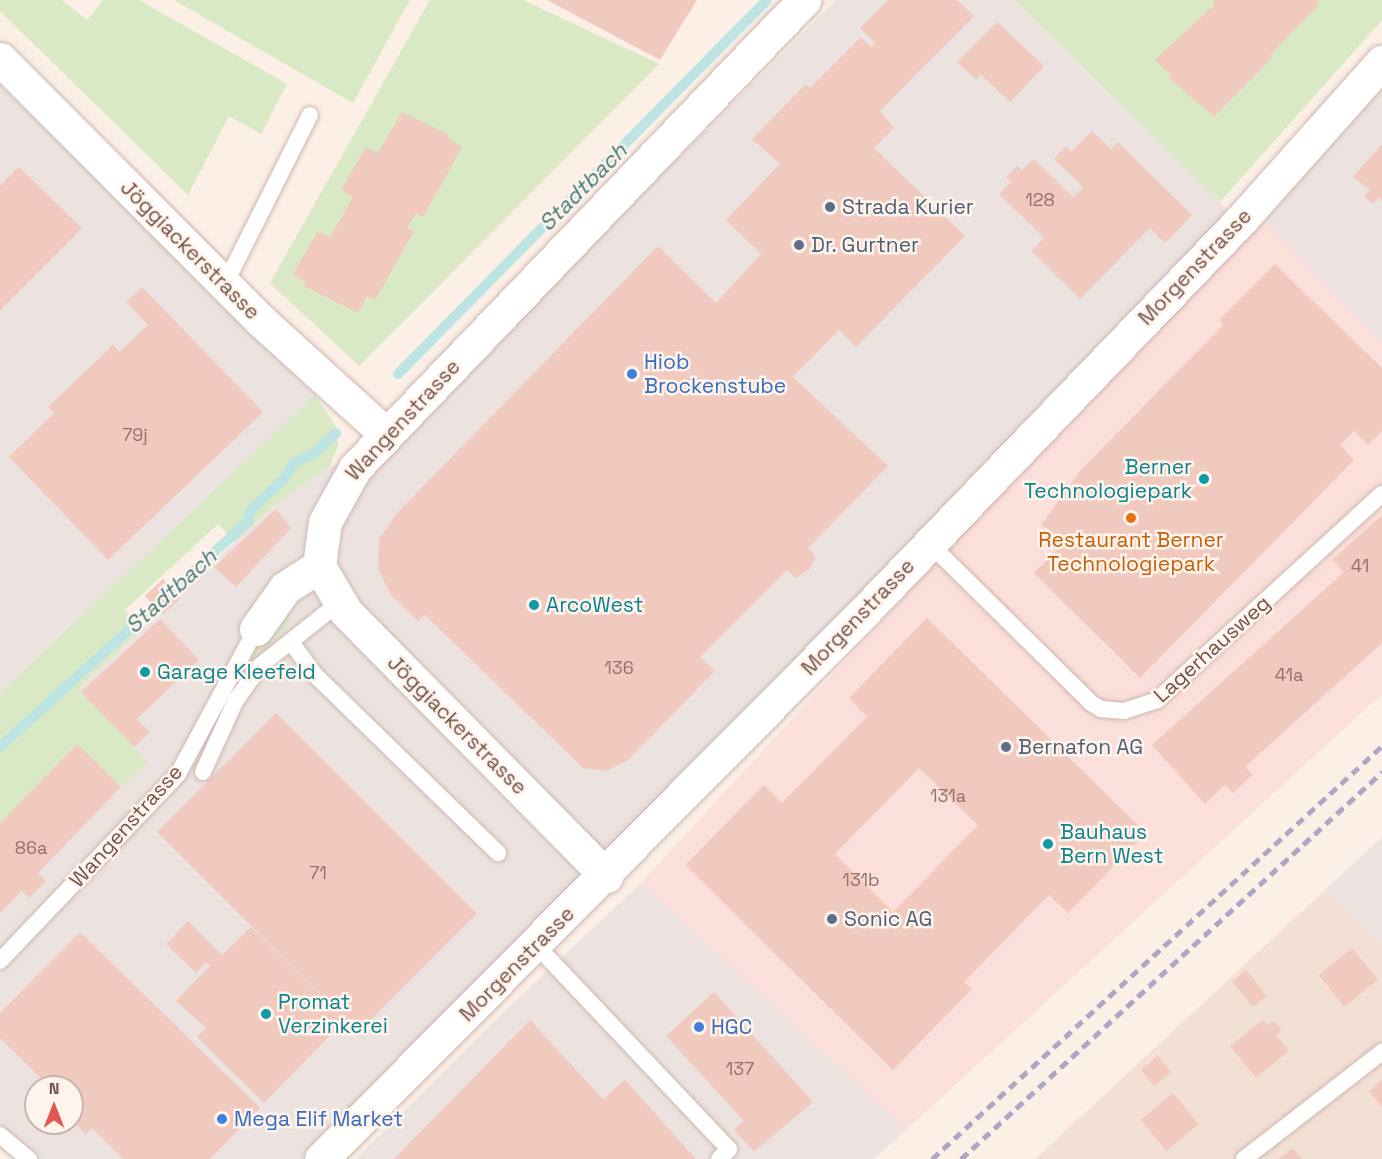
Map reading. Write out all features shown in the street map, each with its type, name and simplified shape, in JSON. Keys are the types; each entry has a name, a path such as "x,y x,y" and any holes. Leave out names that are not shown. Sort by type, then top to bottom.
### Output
{"street":[{"name":"Wangenstrasse","path":"256,629 285,588 319,566 331,506 346,480 386,434 804,0"},
{"name":"Jöggiackerstrasse","path":"0,59 225,284 386,434"},
{"name":"Morgenstrasse","path":"321,1159 606,876 1241,220 1382,62"},
{"name":"Jöggiackerstrasse","path":"319,566 340,602 606,876"}],"lane":[{"path":"225,284 310,116"},
{"name":"Lagerhausweg","path":"928,543 1091,703 1101,709 1124,711 1157,700 1382,495"},
{"path":"203,772 236,700 261,665 340,602"},
{"name":"Wangenstrasse","path":"0,961 178,774 256,629"},
{"path":"291,642 314,674 498,853"},
{"path":"536,945 729,1149 719,1159"},
{"path":"1244,1159 1382,1052"},
{"path":"0,1135 29,1159"}],"shaded area":[{"path":"836,0 1015,0 1233,215 314,1159 38,1159 0,1128 0,763 272,507 330,466 379,457"},
{"path":"1382,78 1382,341 1257,213"},
{"path":"0,86 315,395 0,693"},
{"path":"1257,213 1382,341 1382,694 906,1130 641,883"},
{"path":"1382,837 1382,943 1326,889"},
{"path":"641,883 906,1130 874,1159 356,1159 490,1025"},
{"path":"1326,889 1382,943 1382,1159 1035,1159"}],"green space":[{"path":"0,0 62,0 87,20 103,0 139,0 287,84 261,134 229,116 188,195 0,11"},
{"path":"174,0 410,0 353,103"},
{"path":"430,0 523,0 659,64 359,366 270,283"},
{"path":"1015,0 1382,0 1382,20 1220,202"},
{"path":"315,395 335,425 338,445 330,466 272,507 235,542 218,524 125,610 142,629 78,689 148,762 121,787 76,744 0,823 0,693"},
{"path":"287,616 289,624 250,665 246,662 251,647 277,620"}],"building":[{"path":"547,0 697,0 660,60"},
{"path":"888,0 957,0 974,16 880,111 894,128 874,148 965,236 856,347 839,330 793,377 888,466 808,548 816,557 809,570 795,578 787,570 700,657 715,671 628,760 606,771 583,768 425,615 418,621 391,595 378,569 379,539 397,513 658,246 716,303 761,254 726,220 780,164 752,139 806,84 810,88 861,37 871,47 875,43 860,28"},
{"path":"1214,0 1318,0 1318,6 1271,54 1272,58 1214,117 1168,77 1171,75 1155,60 1214,5"},
{"path":"997,22 1044,66 1010,102 981,75 976,80 957,62"},
{"path":"402,112 449,135 447,138 462,147 423,217 416,213 407,228 414,231 375,300 367,296 358,313 304,286 306,282 293,274 318,231 330,237 353,197 341,190 366,147 378,153"},
{"path":"1092,131 1111,149 1118,142 1192,215 1165,243 1150,228 1080,299 1031,251 1044,238 999,194 1011,182 1006,177 1017,166 1022,170 1034,159 1073,197 1083,187 1054,159 1066,146 1071,152"},
{"path":"1382,144 1382,201 1379,198 1373,204 1364,197 1370,190 1353,177"},
{"path":"19,167 82,228 0,310 0,186"},
{"name":"Berner Technologiepark","path":"1275,264 1382,368 1382,431 1368,445 1354,431 1340,445 1354,460 1140,678 1034,573 1067,540 1041,525 1081,470 1223,325 1219,320"},
{"path":"142,287 263,412 108,560 9,457 54,413 48,407 113,345 119,352 148,325 126,302"},
{"path":"276,509 291,528 236,587 214,567"},
{"path":"1382,515 1382,643 1245,767 1253,775 1233,793 1225,785 1205,804 1152,745 1344,572 1332,560"},
{"path":"163,579 181,598 162,615 145,596"},
{"name":"Bauhaus Bern West","path":"927,618 1146,833 1068,913 1049,895 964,982 972,989 893,1070 685,865 764,785 782,803 867,717 849,698","holes":["919,768 978,825 893,912 835,854"]},
{"name":"Garage Kleefeld","path":"160,619 199,660 137,719 150,732 134,747 81,692"},
{"path":"276,713 477,914 358,1033 157,832"},
{"path":"77,744 121,787 38,873 46,881 29,898 22,891 0,913 0,823"},
{"name":"Promat Verzinkerei","path":"188,921 222,955 251,927 345,1020 264,1103 197,1037 206,1028 176,1001 210,966 206,962 196,973 166,944"},
{"path":"80,932 260,1108 210,1159 123,1159 92,1128 86,1134 84,1132 84,1075 38,1075 0,1038 0,1013"},
{"path":"1352,948 1378,980 1344,1007 1319,975"},
{"path":"1246,970 1267,996 1253,1007 1232,981"},
{"path":"714,992 813,1102 754,1152 734,1130 744,1121 666,1036"},
{"path":"530,1020 603,1099 625,1080 696,1159 394,1159"},
{"path":"1263,1020 1268,1025 1274,1021 1282,1030 1276,1035 1289,1051 1256,1078 1230,1046"},
{"path":"1158,1056 1171,1072 1154,1086 1141,1070"},
{"path":"1382,1080 1382,1107 1369,1091"},
{"path":"1173,1093 1199,1124 1167,1151 1141,1120"},
{"path":"1293,1148 1302,1159 1278,1159"}],"waterway":[{"name":"Stadtbach","path":"398,374 767,0"},
{"name":"Stadtbach","path":"0,747 248,521 250,511 284,479 293,464 317,451 336,433"}],"railway":[{"path":"932,1159 1382,746"},
{"path":"961,1159 1382,772"}],"place":[{"name":"Strada Kurier","path":"830,207"},
{"name":"Dr. Gurtner","path":"799,245"},
{"name":"Hiob Brockenstube","path":"632,374"},
{"name":"Berner Technologiepark","path":"1204,479"},
{"name":"Restaurant Berner Technologiepark","path":"1131,518"},
{"name":"ArcoWest","path":"534,605"},
{"name":"Garage Kleefeld","path":"145,672"},
{"name":"Bernafon AG","path":"1006,747"},
{"name":"Bauhaus Bern West","path":"1048,844"},
{"name":"Sonic AG","path":"832,919"},
{"name":"Promat Verzinkerei","path":"266,1014"},
{"name":"HGC","path":"699,1027"},
{"name":"Mega Elif Market","path":"222,1119"}]}
